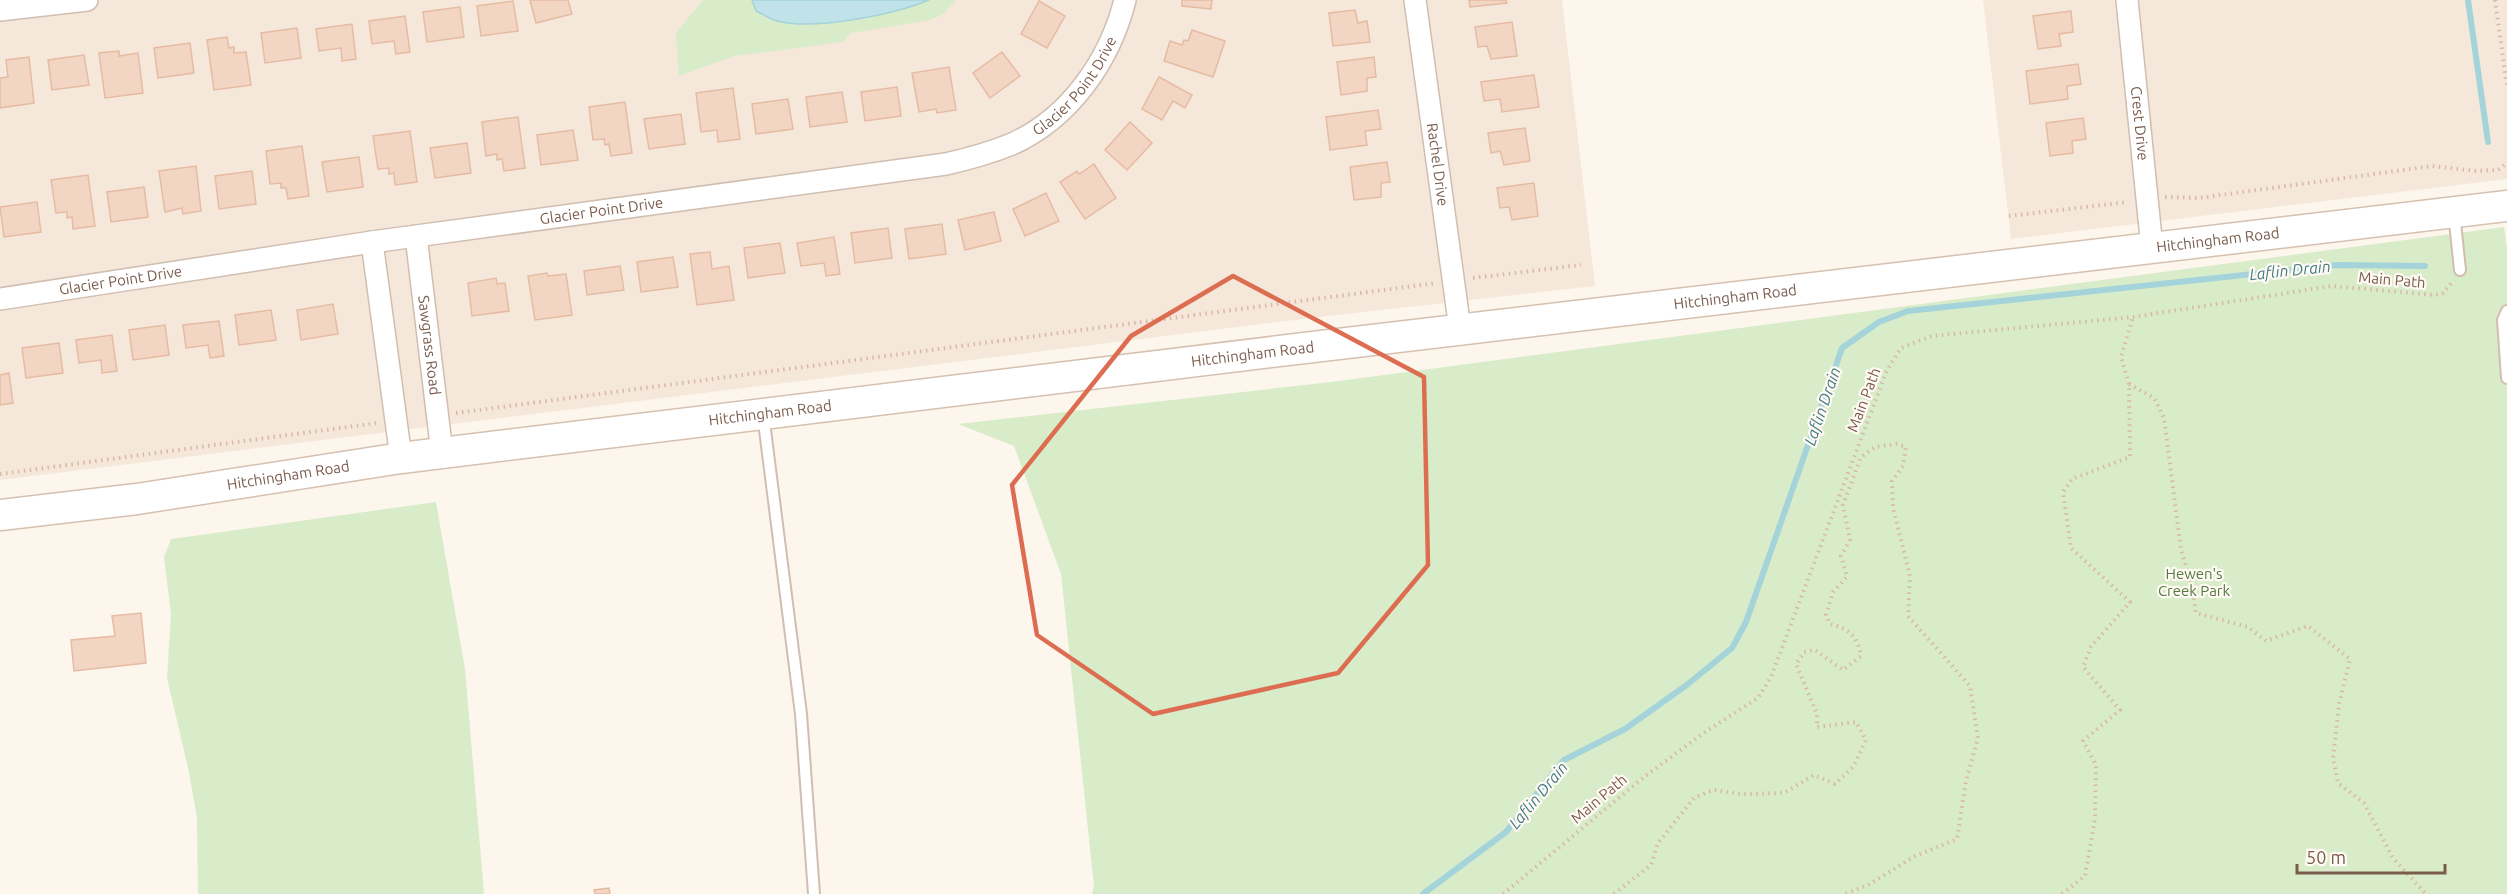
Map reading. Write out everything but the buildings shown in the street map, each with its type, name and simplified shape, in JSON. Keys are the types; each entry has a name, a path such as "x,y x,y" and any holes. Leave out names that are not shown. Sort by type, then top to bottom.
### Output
{"street":[{"path":"0,10 87,0"},
{"name":"Glacier Point Drive","path":"0,299 372,242 946,164 986,154 1014,143 1040,128 1086,83 1105,57 1120,22 1125,0"},
{"name":"Rachel Drive","path":"1415,0 1460,329"},
{"name":"Crest Drive","path":"2127,0 2152,248"},
{"name":"Hitchingham Road","path":"0,515 137,499 401,458 1460,329 2507,206"},
{"name":"Sawgrass Road","path":"416,236 442,453"},
{"path":"372,242 401,458"}],"lane":[{"path":"2454,213 2460,270"},
{"path":"2507,311 2503,320 2507,378"},
{"path":"763,414 801,714 814,894"}],"path":[{"path":"2495,0 2507,86"},
{"path":"2009,216 2147,199 2199,198 2432,166 2477,171 2498,170 2507,163"},
{"path":"450,414 1581,265"},
{"name":"Main Path","path":"1503,894 1644,777 1705,732 1758,698 1771,677 1887,370 1901,348 1932,336 2133,316 2332,286 2435,295 2447,288 2460,270"},
{"path":"2062,894 2085,876 2096,819 2096,765 2083,741 2120,710 2083,668 2091,647 2130,602 2071,548 2063,492 2072,479 2130,458 2129,384 2121,357 2133,316"},
{"path":"2129,384 2154,398 2164,417 2181,550 2191,582 2196,613 2248,627 2266,640 2308,626 2350,659 2339,704 2332,758 2338,783 2364,803 2393,858 2426,894"},
{"path":"0,474 383,422"},
{"path":"1614,894 1651,865 1658,843 1694,798 1713,790 1740,794 1784,793 1814,774 1835,784 1853,768 1866,740 1856,722 1817,727 1817,714 1796,664 1804,652 1815,650 1843,670 1861,656 1859,645 1846,628 1830,624 1826,615 1833,592 1846,577 1841,556 1850,540 1843,505 1861,457 1875,447 1896,444 1906,447 1903,466 1892,480 1893,508 1910,576 1908,616 1970,686 1978,738 1966,782 1957,838 1915,856 1868,885 1845,894"}],"highlighted area":[{"path":"1233,276 1424,377 1428,565 1338,673 1153,714 1037,635 1012,485 1131,336"}],"shaded area":[{"path":"0,0 1562,0 1595,286 1319,317 0,480"},
{"path":"1983,0 2507,0 2507,179 2011,239"}],"green space":[{"path":"703,0 957,0 942,15 929,20 851,33 843,42 734,56 679,76 676,33"},
{"name":"Hewen's Creek Park","path":"2504,227 2507,249 2507,894 1092,894 1094,886 1061,574 1014,446 958,424 1331,382"},
{"path":"436,502 465,669 484,894 198,894 197,818 189,772 167,678 171,614 164,557 171,539"}],"water":[{"path":"752,0 929,0 896,11 854,20 793,24 774,20 756,11"}],"waterway":[{"path":"2468,0 2488,142"},
{"name":"Laflin Drain","path":"1423,894 1506,832 1564,760 1625,729 1688,684 1732,648 1746,622 1842,348 1879,322 1908,311 2338,265 2425,266"}]}
